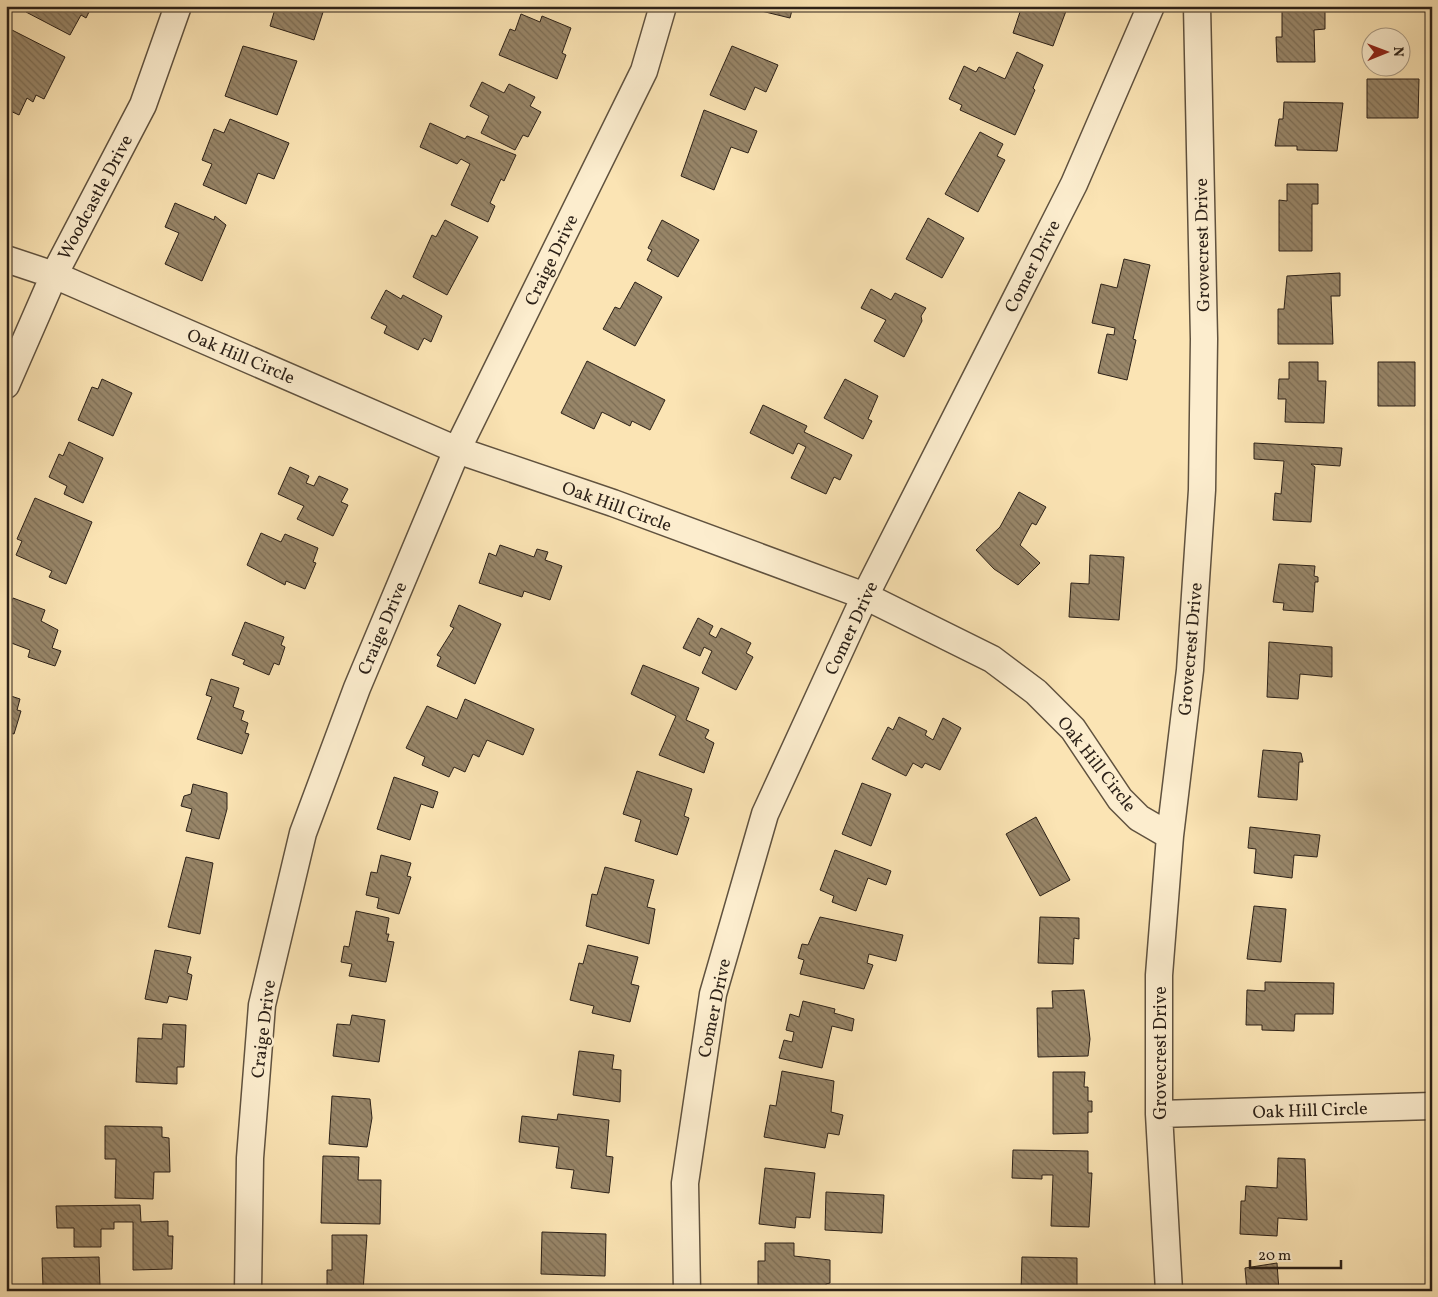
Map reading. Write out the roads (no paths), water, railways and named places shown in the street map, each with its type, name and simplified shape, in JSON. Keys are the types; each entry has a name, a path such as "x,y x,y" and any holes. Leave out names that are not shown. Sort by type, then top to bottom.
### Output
{"street":[{"name":"Woodcastle Drive","path":"6,385 54,275 143,105 178,6"},
{"name":"Craige Drive","path":"248,1291 250,1158 262,1005 303,833 357,688 457,450 644,71 663,6"},
{"name":"Comer Drive","path":"686,1291 685,1183 713,994 765,814 865,596 1074,184 1151,6"},
{"name":"Grovecrest Drive","path":"1169,1291 1159,1114 1159,975 1170,836 1190,670 1202,490 1204,339 1197,6"},
{"name":"Oak Hill Circle","path":"6,259 54,275 457,450 865,596 992,658 1036,692 1073,729 1120,799 1139,818 1170,836"},
{"name":"Oak Hill Circle","path":"1159,1114 1432,1106"}]}
